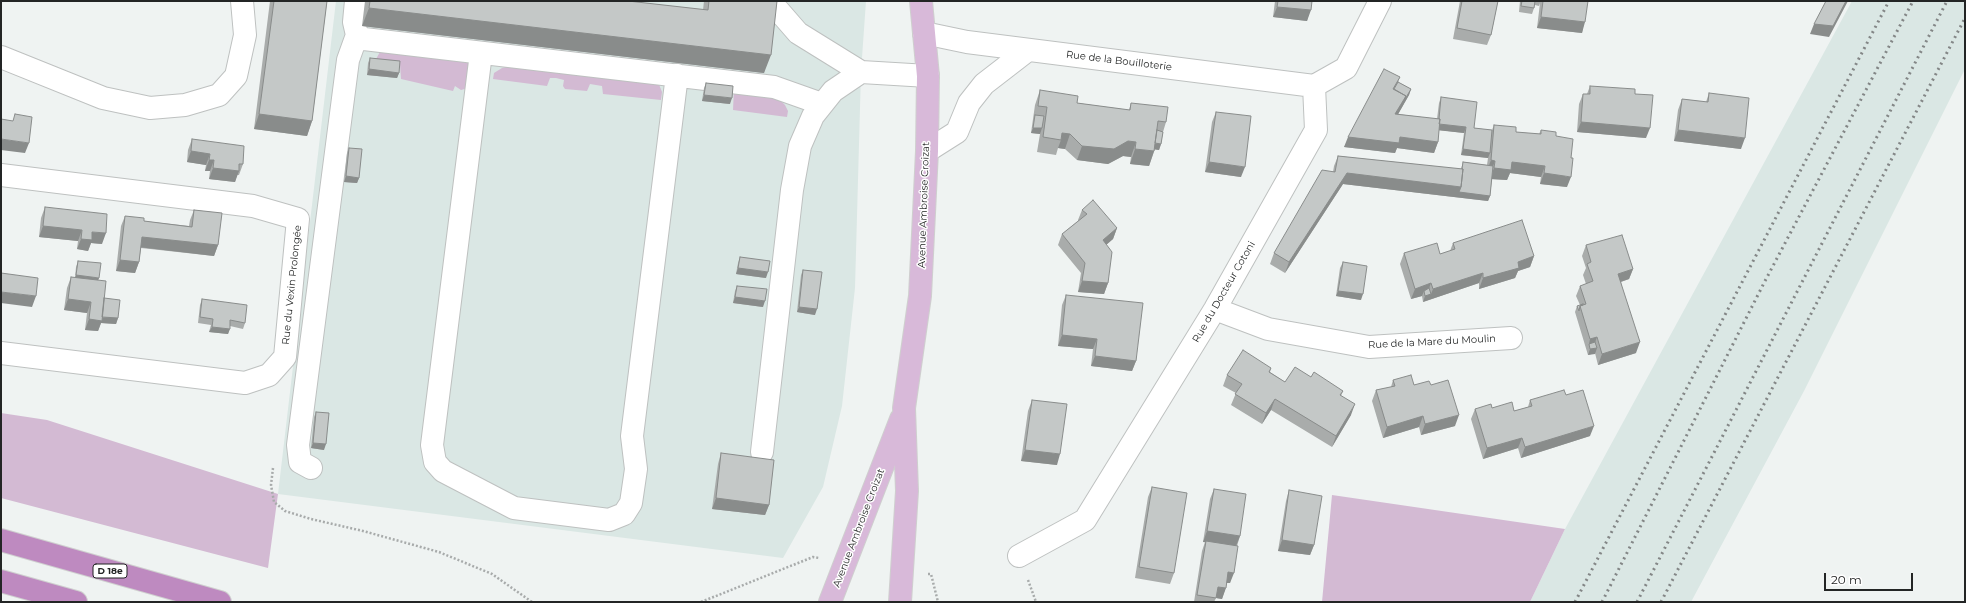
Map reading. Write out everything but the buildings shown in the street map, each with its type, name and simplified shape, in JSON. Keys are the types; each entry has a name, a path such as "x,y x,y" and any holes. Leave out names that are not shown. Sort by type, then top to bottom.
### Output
{"highway":[{"name":"D 18e","path":"1,540 220,602"},
{"path":"1,581 76,602"}],"main road":[{"name":"Avenue Ambroise Croizat","path":"900,602 907,491 904,408 920,296 927,151 928,76 921,1"},
{"name":"Avenue Ambroise Croizat","path":"830,602 846,566 904,408"}],"street":[{"path":"1,56 103,98 150,108 185,105 219,95 236,76 245,35 242,1"},
{"path":"311,468 300,462 298,445 348,60 357,34 354,22 356,1"},
{"path":"764,1 778,10 798,33 861,72 928,76"},
{"path":"1314,86 1346,68 1380,1"},
{"name":"Rue de la Bouilloterie","path":"924,33 967,42 1314,86"},
{"path":"357,34 364,39 774,87 822,104"},
{"path":"927,151 957,132 969,103 984,84 1028,50"},
{"path":"481,53 432,445 434,462 443,471 514,508 609,520 624,514 631,503 636,469 632,436 677,75"},
{"path":"762,452 792,190 800,146 813,116 822,104 833,91 861,72"},
{"name":"Rue du Docteur Cotoni","path":"1019,556 1085,520 1215,310 1316,130 1314,86"},
{"name":"Rue du Vexin Prolongée","path":"1,175 253,206 298,219 285,357 269,375 245,383 1,353"},
{"name":"Rue de la Mare du Moulin","path":"1215,310 1268,329 1369,347 1511,338"}],"path":[{"path":"273,462 271,486 274,502 286,511 311,519 363,531 439,552 492,574 532,602"},
{"path":"701,602 813,557 824,559"},
{"path":"924,574 931,574 938,602"}],"shaded area":[{"path":"336,1 866,1 861,72 855,288 842,406 823,487 783,558 278,494"},
{"path":"1852,1 1965,1 1965,69 1804,391 1691,602 1530,602 1565,529"},
{"path":"381,50 467,60 469,66 468,88 461,90 455,86 453,91 401,79 400,65 375,61"},
{"path":"511,66 658,82 662,92 661,100 603,94 602,86 590,84 587,91 565,89 563,86 564,80 556,78 550,78 547,86 493,79 494,73 502,68"},
{"path":"734,89 778,98 785,105 788,111 787,117 733,110"},
{"path":"1,413 47,420 278,494 268,568 1,498"},
{"path":"1332,495 1565,529 1530,602 1322,602"}],"railway":[{"path":"1575,602 1889,1"},
{"path":"1602,602 1765,281 1913,1"},
{"path":"1637,602 1947,1"},
{"path":"1661,602 1965,18"}]}
